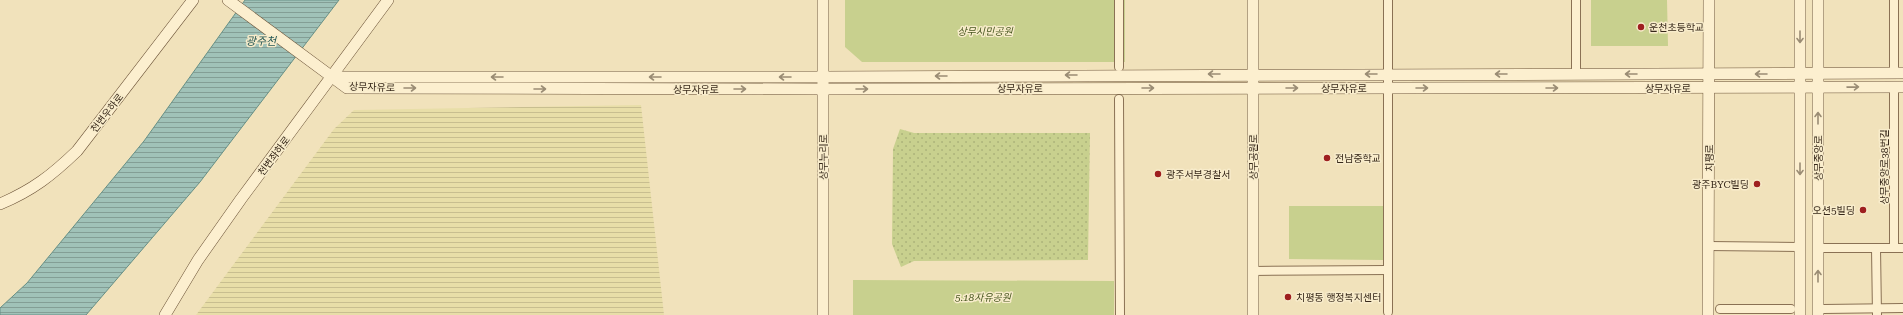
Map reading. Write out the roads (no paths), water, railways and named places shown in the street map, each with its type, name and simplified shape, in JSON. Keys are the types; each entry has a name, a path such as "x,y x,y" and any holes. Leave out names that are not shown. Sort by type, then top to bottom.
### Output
{"street":[{"name":"천변우하로","path":"0,204 35,188 77,151 193,0"},
{"path":"228,0 333,77"},
{"name":"천변좌하로","path":"165,315 198,260 219,230 333,77 388,0"},
{"name":"상무누리로","path":"823,0 823,315"},
{"path":"1119,0 1119,67"},
{"name":"상무공원로","path":"1253,0 1253,315"},
{"path":"1388,0 1388,312"},
{"path":"1576,0 1576,73"},
{"name":"치평로","path":"1708,315 1709,0"},
{"name":"상무중앙로","path":"1796,312 1800,247 1800,0"},
{"name":"상무중앙로","path":"1818,0 1818,248 1820,312"},
{"name":"상무자유로","path":"333,77 824,77 1253,74 1898,73 1894,0"},
{"name":"상무자유로","path":"333,77 347,88 823,89 1898,87"},
{"name":"상무중앙로38번길","path":"1894,248 1898,87"},
{"path":"1119,99 1120,315"},
{"path":"1708,246 1800,247"},
{"path":"1818,248 1903,248"},
{"path":"1876,248 1877,311"},
{"path":"1252,271 1388,270"},
{"path":"1820,312 1877,311 1903,308"},
{"path":"1720,309 1796,312"}],"water":[{"name":"광주천","path":"245,0 339,0 200,182 86,315 0,315 0,308 27,283 144,141"}],"place":[{"name":"운천초등학교","path":"1641,27"},
{"name":"전남중학교","path":"1327,158"},
{"name":"광주서부경찰서","path":"1158,174"},
{"name":"광주BYC빌딩","path":"1757,184"},
{"name":"오션5빌딩","path":"1863,210"},
{"name":"치평동 행정복지센터","path":"1288,297"}],"park label":[{"name":"상무시민공원","path":"985,31"},
{"name":"5.18자유공원","path":"983,297"}]}
